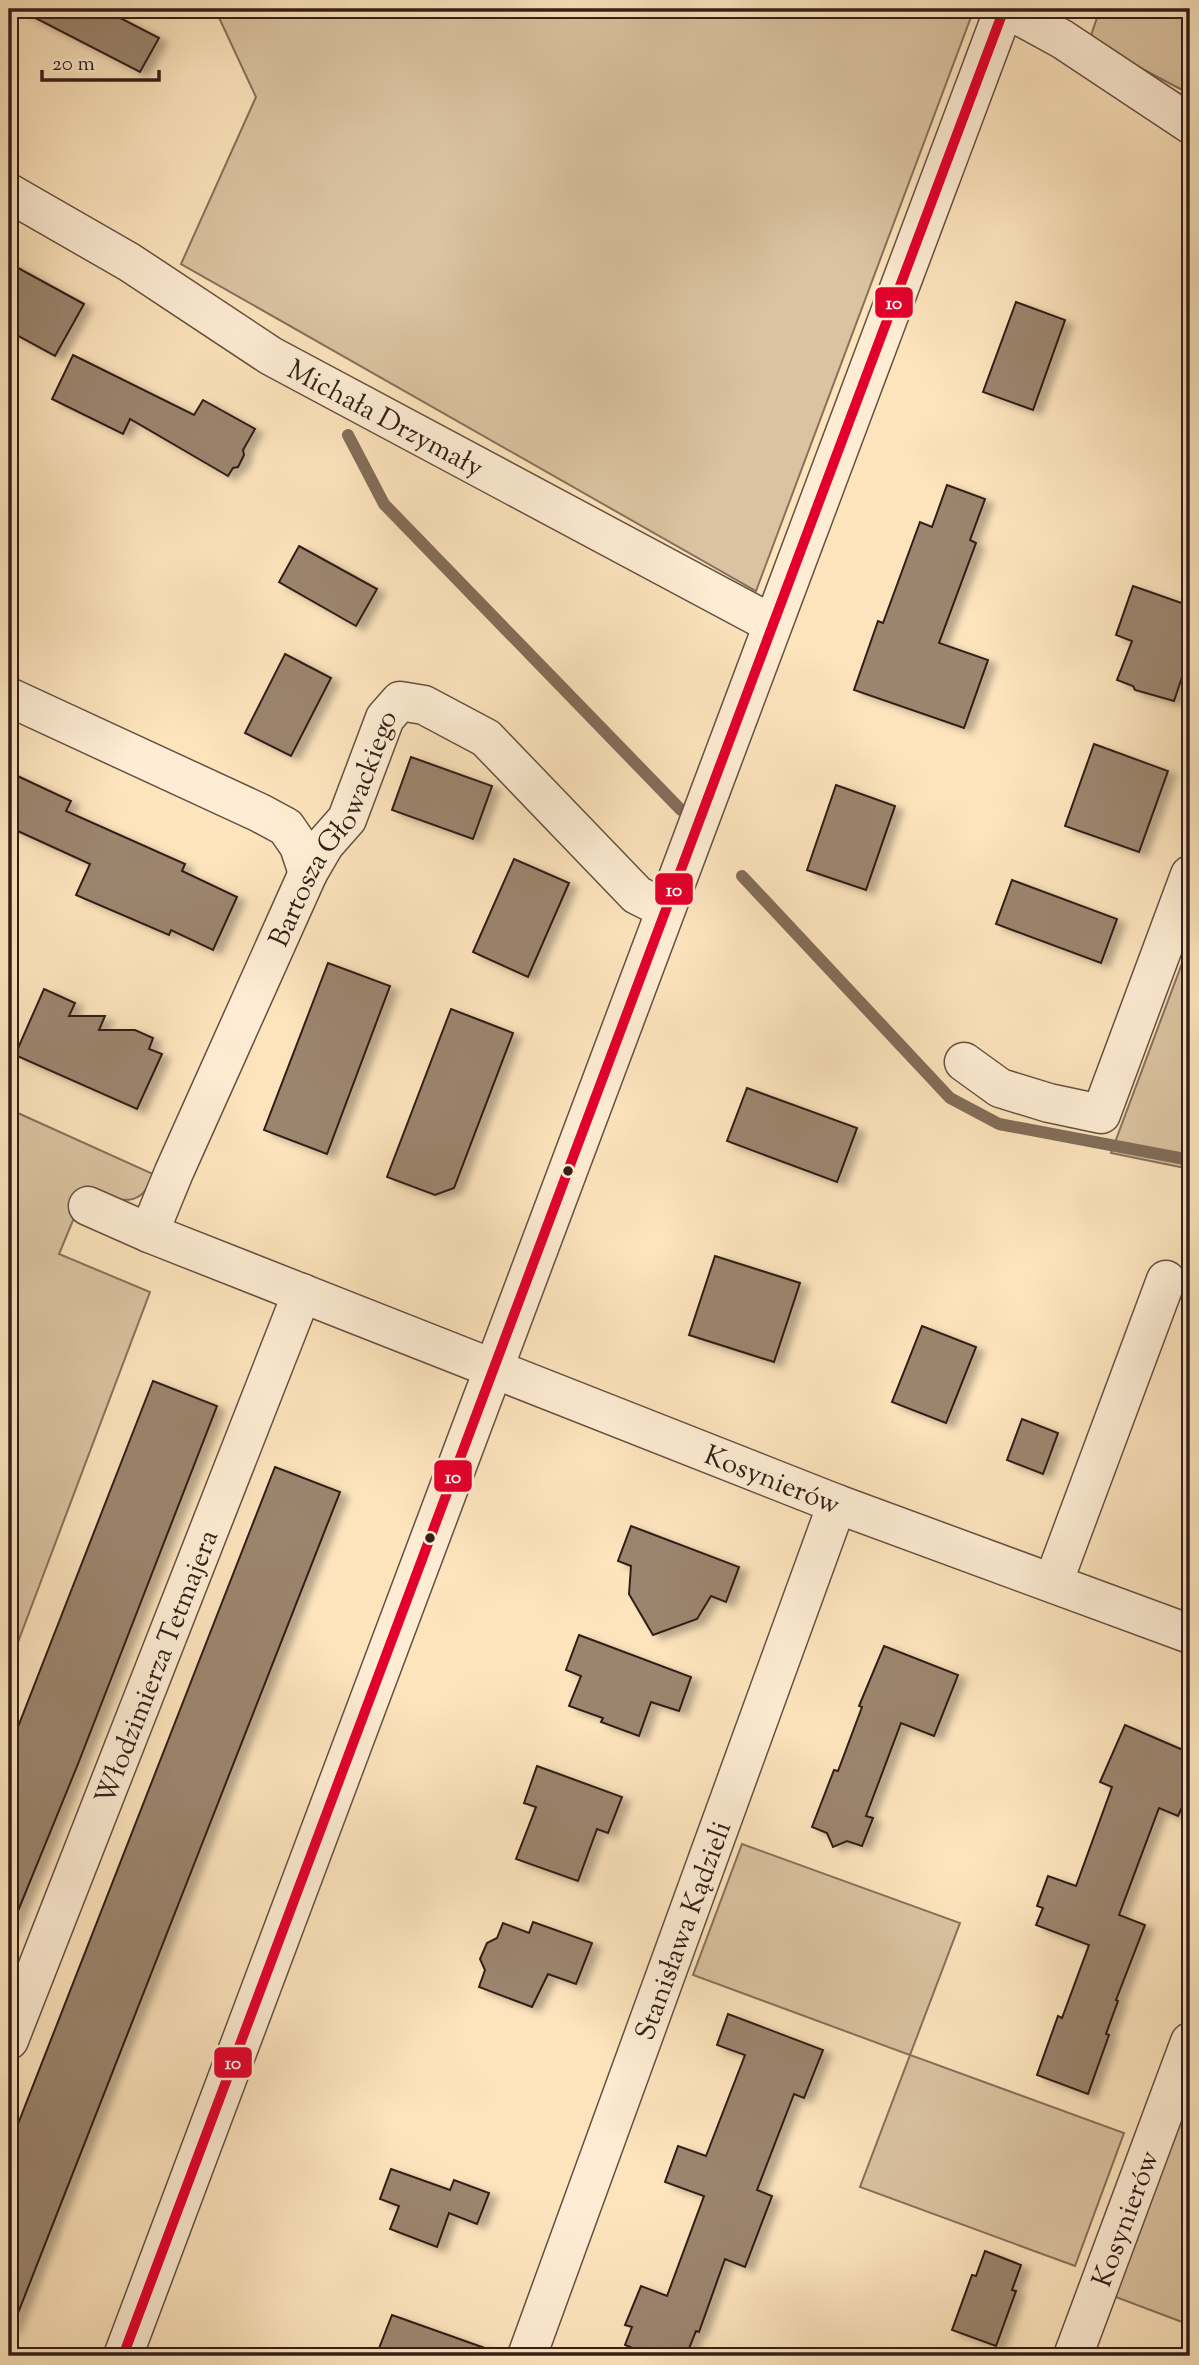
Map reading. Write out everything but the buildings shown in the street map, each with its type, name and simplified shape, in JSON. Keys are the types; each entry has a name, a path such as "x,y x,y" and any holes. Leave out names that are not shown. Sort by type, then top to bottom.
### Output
{"street":[{"path":"123,2356 772,624 1006,9 1062,39 1190,124"},
{"name":"Michała Drzymały","path":"9,193 129,262 271,356 772,624"},
{"path":"9,696 286,827 299,846 308,873"},
{"name":"Bartosza Głowackiego","path":"149,1233 308,873 325,845 346,819 385,718 400,701 424,705 486,738 637,895 665,909"},
{"path":"964,1062 1000,1088 1087,1113 1101,1114 1190,875"},
{"path":"88,1206 149,1233 495,1368"},
{"path":"1053,1583 1166,1280"},
{"name":"Włodzimierza Tetmajera","path":"9,2040 302,1293"},
{"name":"Kosynierów","path":"495,1368 837,1504 1190,1634"},
{"name":"Stanisława Kądzieli","path":"527,2356 837,1504"},
{"name":"Kosynierów","path":"1073,2356 1190,2042"}],"shaded area":[{"path":"215,9 974,9 756,591 181,264 256,97"},
{"path":"1094,9 1190,9 1190,94 1089,41 1099,12"},
{"path":"1190,942 1190,1169 1111,1153"},
{"path":"9,1109 153,1174 148,1186 135,1199 117,1199 86,1189 59,1254 150,1292 9,1666"},
{"path":"742,1844 960,1923 910,2055 693,1975"},
{"path":"910,2055 1124,2133 1075,2266 860,2187"},
{"path":"1190,2087 1190,2325 1113,2296"}],"waterway":[{"path":"348,435 384,504 681,810"},
{"path":"742,876 950,1098 999,1124 1190,1160"}],"transit line":[{"name":"10","path":"123,2356 1004,9"}]}
